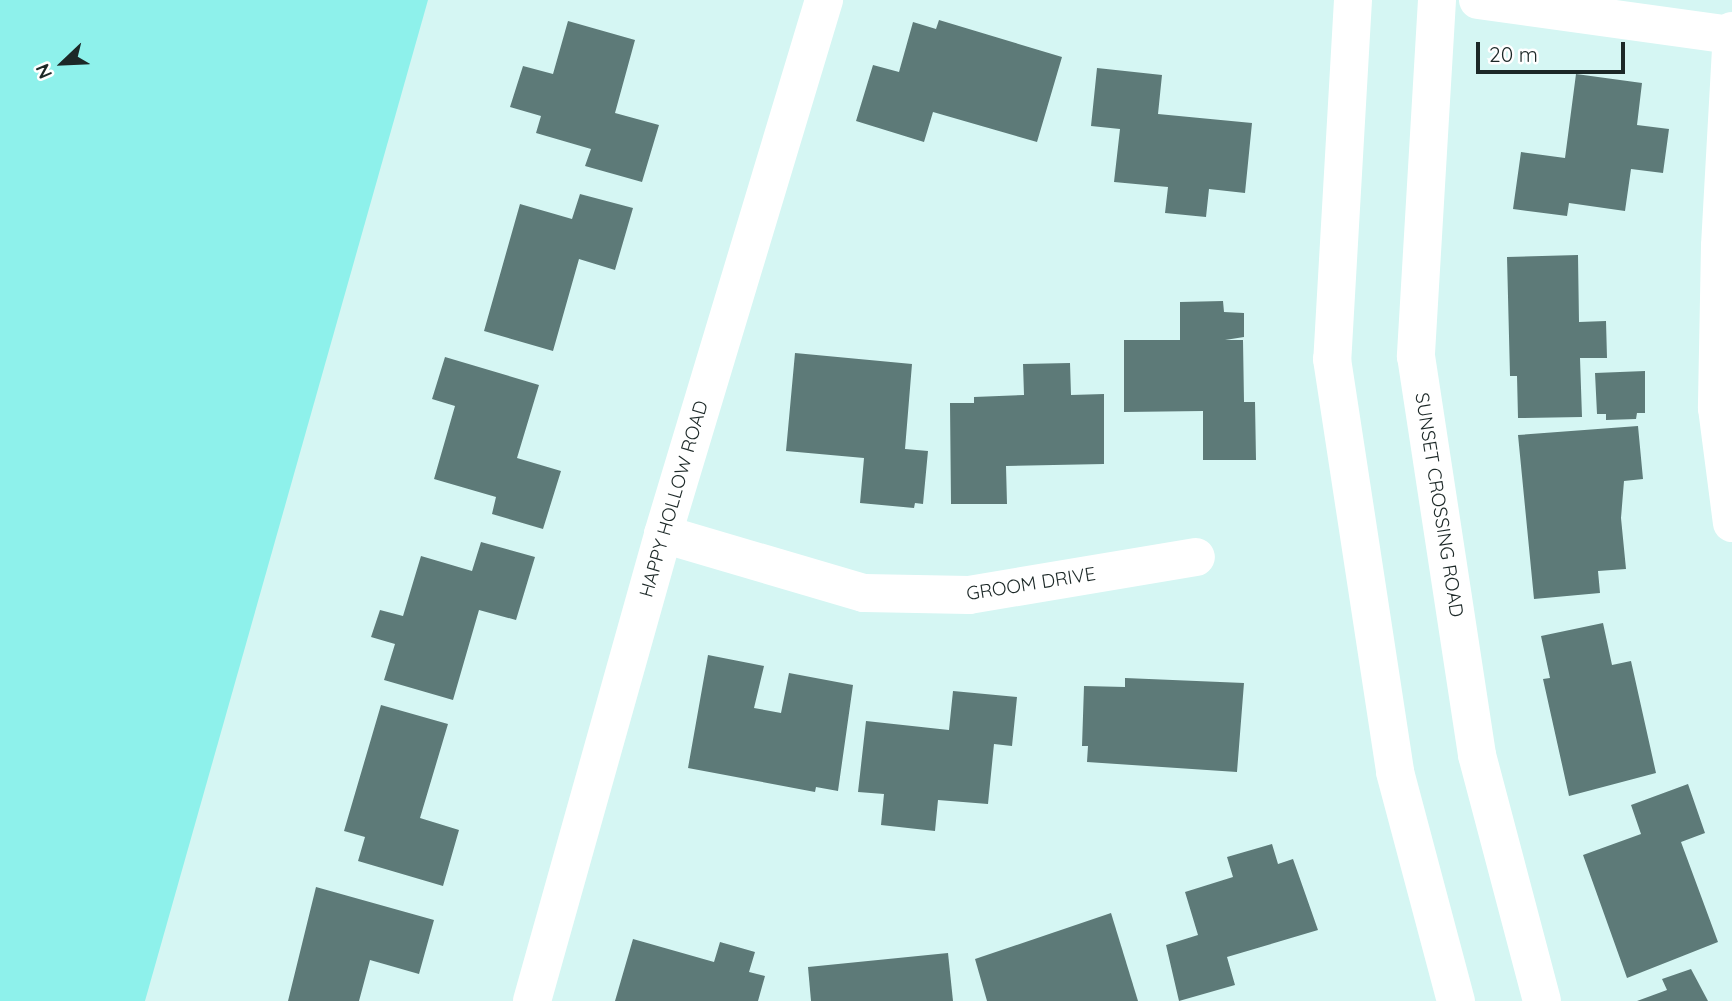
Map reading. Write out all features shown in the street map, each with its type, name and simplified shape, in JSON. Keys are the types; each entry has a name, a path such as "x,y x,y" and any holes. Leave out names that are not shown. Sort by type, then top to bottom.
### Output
{"street":[{"name":"HAPPY HOLLOW ROAD","path":"532,1001 663,534 824,0"},
{"path":"1353,0 1332,359 1395,772 1456,1001"},
{"name":"SUNSET CROSSING ROAD","path":"1437,0 1416,356 1477,755 1542,1001"},
{"path":"1478,0 1732,33 1720,246 1717,408 1732,523"},
{"name":"GROOM DRIVE","path":"663,534 864,593 969,595 1196,557"}],"shaded area":[{"path":"0,0 428,0 145,1001 0,1001"}],"building":[{"path":"939,20 1062,57 1037,142 933,112 924,142 856,121 873,65 899,72 913,22 936,29"},
{"path":"568,21 635,40 615,113 659,125 642,182 585,166 591,149 536,133 541,116 510,107 523,66 553,74"},
{"path":"1097,68 1162,75 1158,114 1252,123 1245,193 1209,189 1206,217 1165,213 1168,187 1114,182 1120,129 1091,126"},
{"path":"1576,74 1642,83 1637,125 1669,129 1663,173 1631,169 1625,211 1569,203 1567,216 1513,209 1521,152 1565,158"},
{"path":"580,194 633,208 615,270 579,259 553,351 484,331 520,204 572,219"},
{"path":"1578,255 1579,322 1606,321 1607,358 1580,358 1582,417 1518,418 1517,376 1510,376 1507,257"},
{"path":"1223,301 1224,312 1244,313 1244,337 1225,340 1243,340 1244,402 1255,402 1256,460 1203,460 1203,411 1124,412 1124,340 1180,340 1180,302"},
{"path":"795,353 912,364 905,449 928,451 923,504 915,503 914,508 860,503 864,458 786,451"},
{"path":"445,357 539,385 517,458 561,471 543,529 492,514 496,497 434,479 455,406 432,399"},
{"path":"1070,363 1071,395 1104,394 1104,464 1006,466 1007,504 951,504 950,403 974,403 974,397 1024,395 1023,364"},
{"path":"1645,371 1645,413 1637,413 1636,419 1606,420 1606,414 1597,414 1595,373"},
{"path":"1638,426 1643,479 1624,481 1621,518 1626,569 1598,571 1600,593 1534,599 1518,435"},
{"path":"481,542 535,557 516,620 479,610 453,700 384,680 395,644 371,637 380,610 403,616 421,556 472,571"},
{"path":"1603,623 1612,665 1631,661 1656,773 1569,796 1543,679 1550,678 1541,636"},
{"path":"708,655 764,666 754,708 781,713 789,673 853,685 838,791 816,787 815,792 688,768"},
{"path":"1125,678 1244,683 1237,772 1087,762 1088,746 1082,746 1084,686 1125,687"},
{"path":"953,691 1017,697 1012,746 994,744 988,804 938,800 935,831 881,825 884,794 858,792 866,721 949,730"},
{"path":"381,705 448,724 420,818 459,830 443,886 358,861 365,837 344,831"},
{"path":"1688,784 1705,833 1681,842 1718,942 1627,978 1583,855 1641,834 1631,805"},
{"path":"1272,844 1278,864 1293,859 1318,930 1227,957 1235,985 1179,1001 1166,945 1198,935 1185,892 1233,877 1227,857"},
{"path":"316,887 434,920 419,974 370,960 359,1001 288,1001"},
{"path":"1111,913 1138,1001 987,1001 975,959"},
{"path":"633,939 714,962 720,942 755,952 749,972 765,976 758,1001 615,1001"},
{"path":"948,953 953,1001 811,1001 808,967"},
{"path":"1691,969 1708,1001 1637,1001 1667,990 1662,979"}]}
